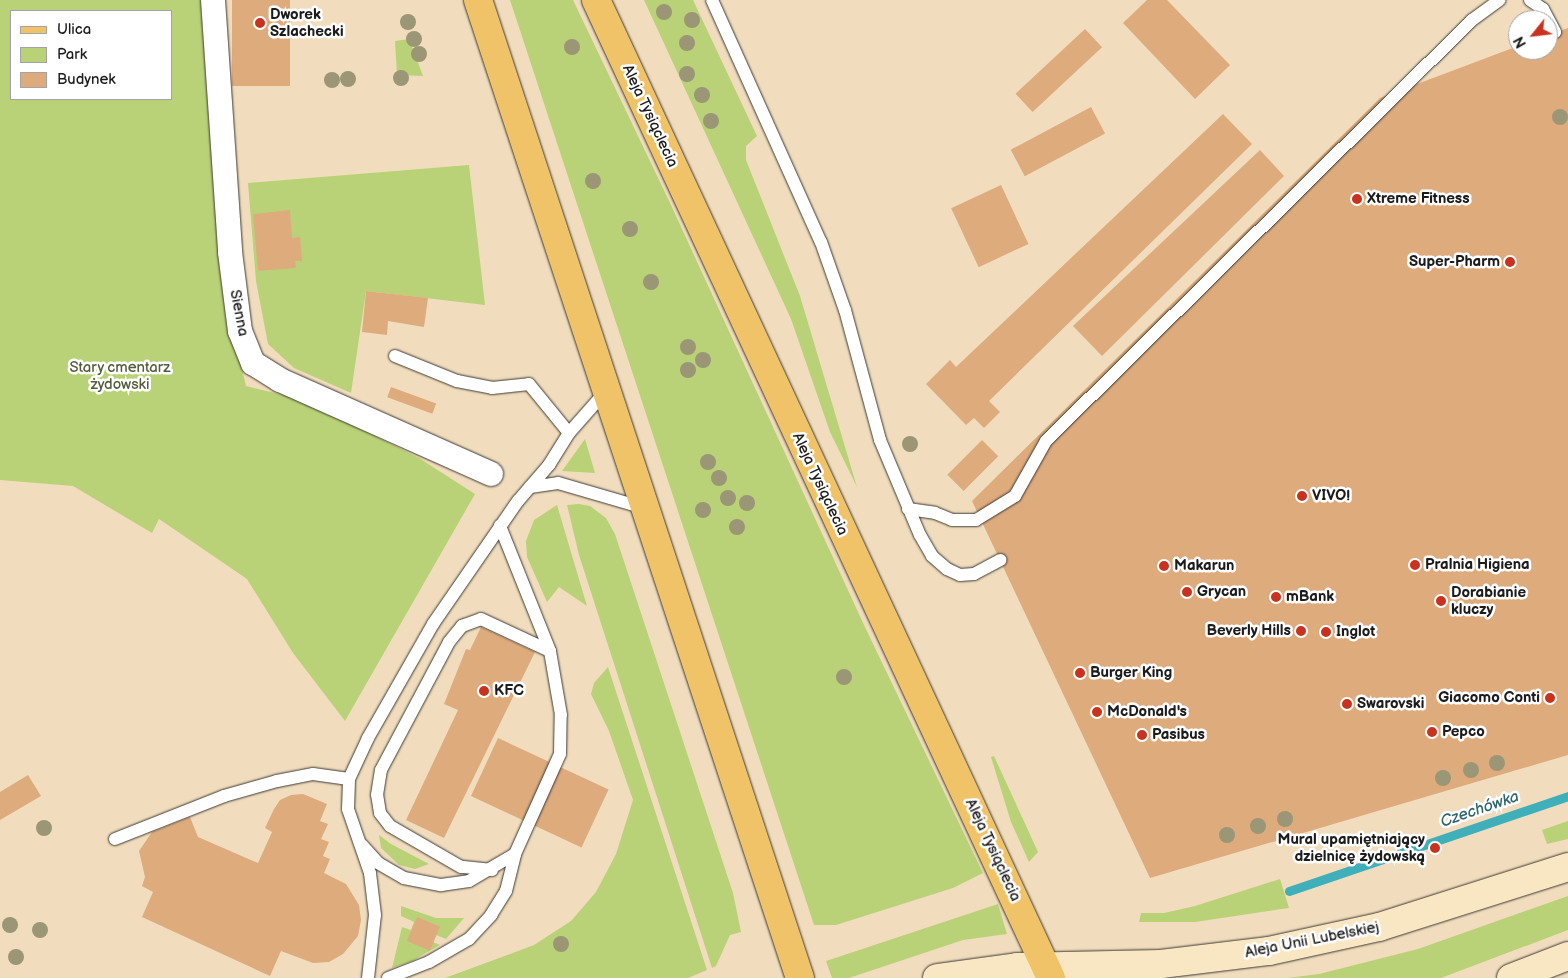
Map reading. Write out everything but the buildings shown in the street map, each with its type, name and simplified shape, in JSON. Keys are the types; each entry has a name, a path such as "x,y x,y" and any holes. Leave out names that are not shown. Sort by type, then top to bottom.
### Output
{"main road":[{"path":"478,0 800,978"},
{"name":"Aleja Tysiąclecia","path":"596,0 1049,972"},
{"name":"Aleja Unii Lubelskiej","path":"937,978 991,969 1049,972 1161,964 1324,941 1414,917 1568,867"},
{"path":"1511,978 1568,956"}],"street":[{"name":"Sienna","path":"213,0 230,252 240,331 253,363 280,380 491,474"}],"lane":[{"path":"712,0 822,242 844,310 880,440 908,509 932,556 947,569 960,574 974,574 1000,560"},
{"path":"908,509 935,513 952,520 976,520 1015,496 1046,441 1472,20 1500,0"},
{"path":"1530,0 1544,10"},
{"path":"395,356 457,382 492,388 529,384 569,433"},
{"path":"368,978 375,915 370,873 356,838 348,809 349,779 368,738 433,624 500,526 569,433 606,391"},
{"path":"530,487 558,483 644,508"},
{"path":"388,978 429,962 469,939 492,915 506,891 515,854 560,754 561,716 550,651 500,526"},
{"path":"492,870 461,867 390,826 380,813 377,796 381,770 450,642 462,626 481,619 550,651"},
{"path":"115,839 224,796 277,781 313,774 349,779"},
{"path":"356,838 378,863 404,878 441,885 469,881 492,870 515,854"}],"green space":[{"name":"Stary cmentarz żydowski","path":"0,0 206,0 232,327 246,386 300,399 419,458 475,494 345,721 293,653 247,579 159,519 152,533 73,486 0,480"},
{"path":"510,0 573,0 671,205 864,625 983,873 953,888 836,925 814,925"},
{"path":"644,0 693,0 757,136 746,146 746,160 800,296 857,487 830,432 791,319"},
{"path":"409,39 423,76 397,75 395,41"},
{"path":"469,165 485,305 366,291 351,393 294,368 268,344 256,281 248,183"},
{"path":"585,439 595,473 562,471"},
{"path":"579,504 590,506 606,518 615,534 733,893 741,932 730,935 716,966 712,968 579,555 567,505"},
{"path":"557,505 587,606 559,587 547,602 527,557 526,541 534,520"},
{"path":"608,667 707,970 688,978 445,978 534,945 571,921 596,892 616,854 633,800 609,731 591,694 594,683"},
{"path":"994,756 1038,852 1029,862 1011,822 991,757"},
{"path":"1568,821 1568,839 1547,844 1542,830"},
{"path":"379,835 391,844 429,864 415,869 399,865 381,848"},
{"path":"1280,879 1289,908 1195,922 1139,922 1141,913 1164,913 1195,906"},
{"path":"1568,896 1568,930 1441,978 1288,978 1319,974 1418,949"},
{"path":"998,904 1007,934 963,940 849,978 832,978 826,961"},
{"path":"401,906 436,918 464,918 446,939 436,935 433,942 440,945 412,961 392,968 402,927 411,930 414,922 401,916"}],"waterway":[{"name":"Czechówka","path":"1289,891 1568,796"}],"place":[{"name":"Dworek Szlachecki","path":"260,23"},
{"name":"Xtreme Fitness","path":"1357,199"},
{"name":"Super-Pharm","path":"1510,262"},
{"name":"VIVO!","path":"1302,496"},
{"name":"Pralnia Higiena","path":"1415,565"},
{"name":"Makarun","path":"1164,566"},
{"name":"Grycan","path":"1187,592"},
{"name":"mBank","path":"1276,597"},
{"name":"Dorabianie kluczy","path":"1441,601"},
{"name":"Beverly Hills","path":"1301,631"},
{"name":"Inglot","path":"1326,632"},
{"name":"Burger King","path":"1080,673"},
{"name":"KFC","path":"484,691"},
{"name":"Giacomo Conti","path":"1550,698"},
{"name":"Swarovski","path":"1347,704"},
{"name":"McDonald's","path":"1097,712"},
{"name":"Pepco","path":"1432,732"},
{"name":"Pasibus","path":"1142,735"},
{"name":"Mural upamiętniający dzielnicę żydowską","path":"1435,848"}]}
